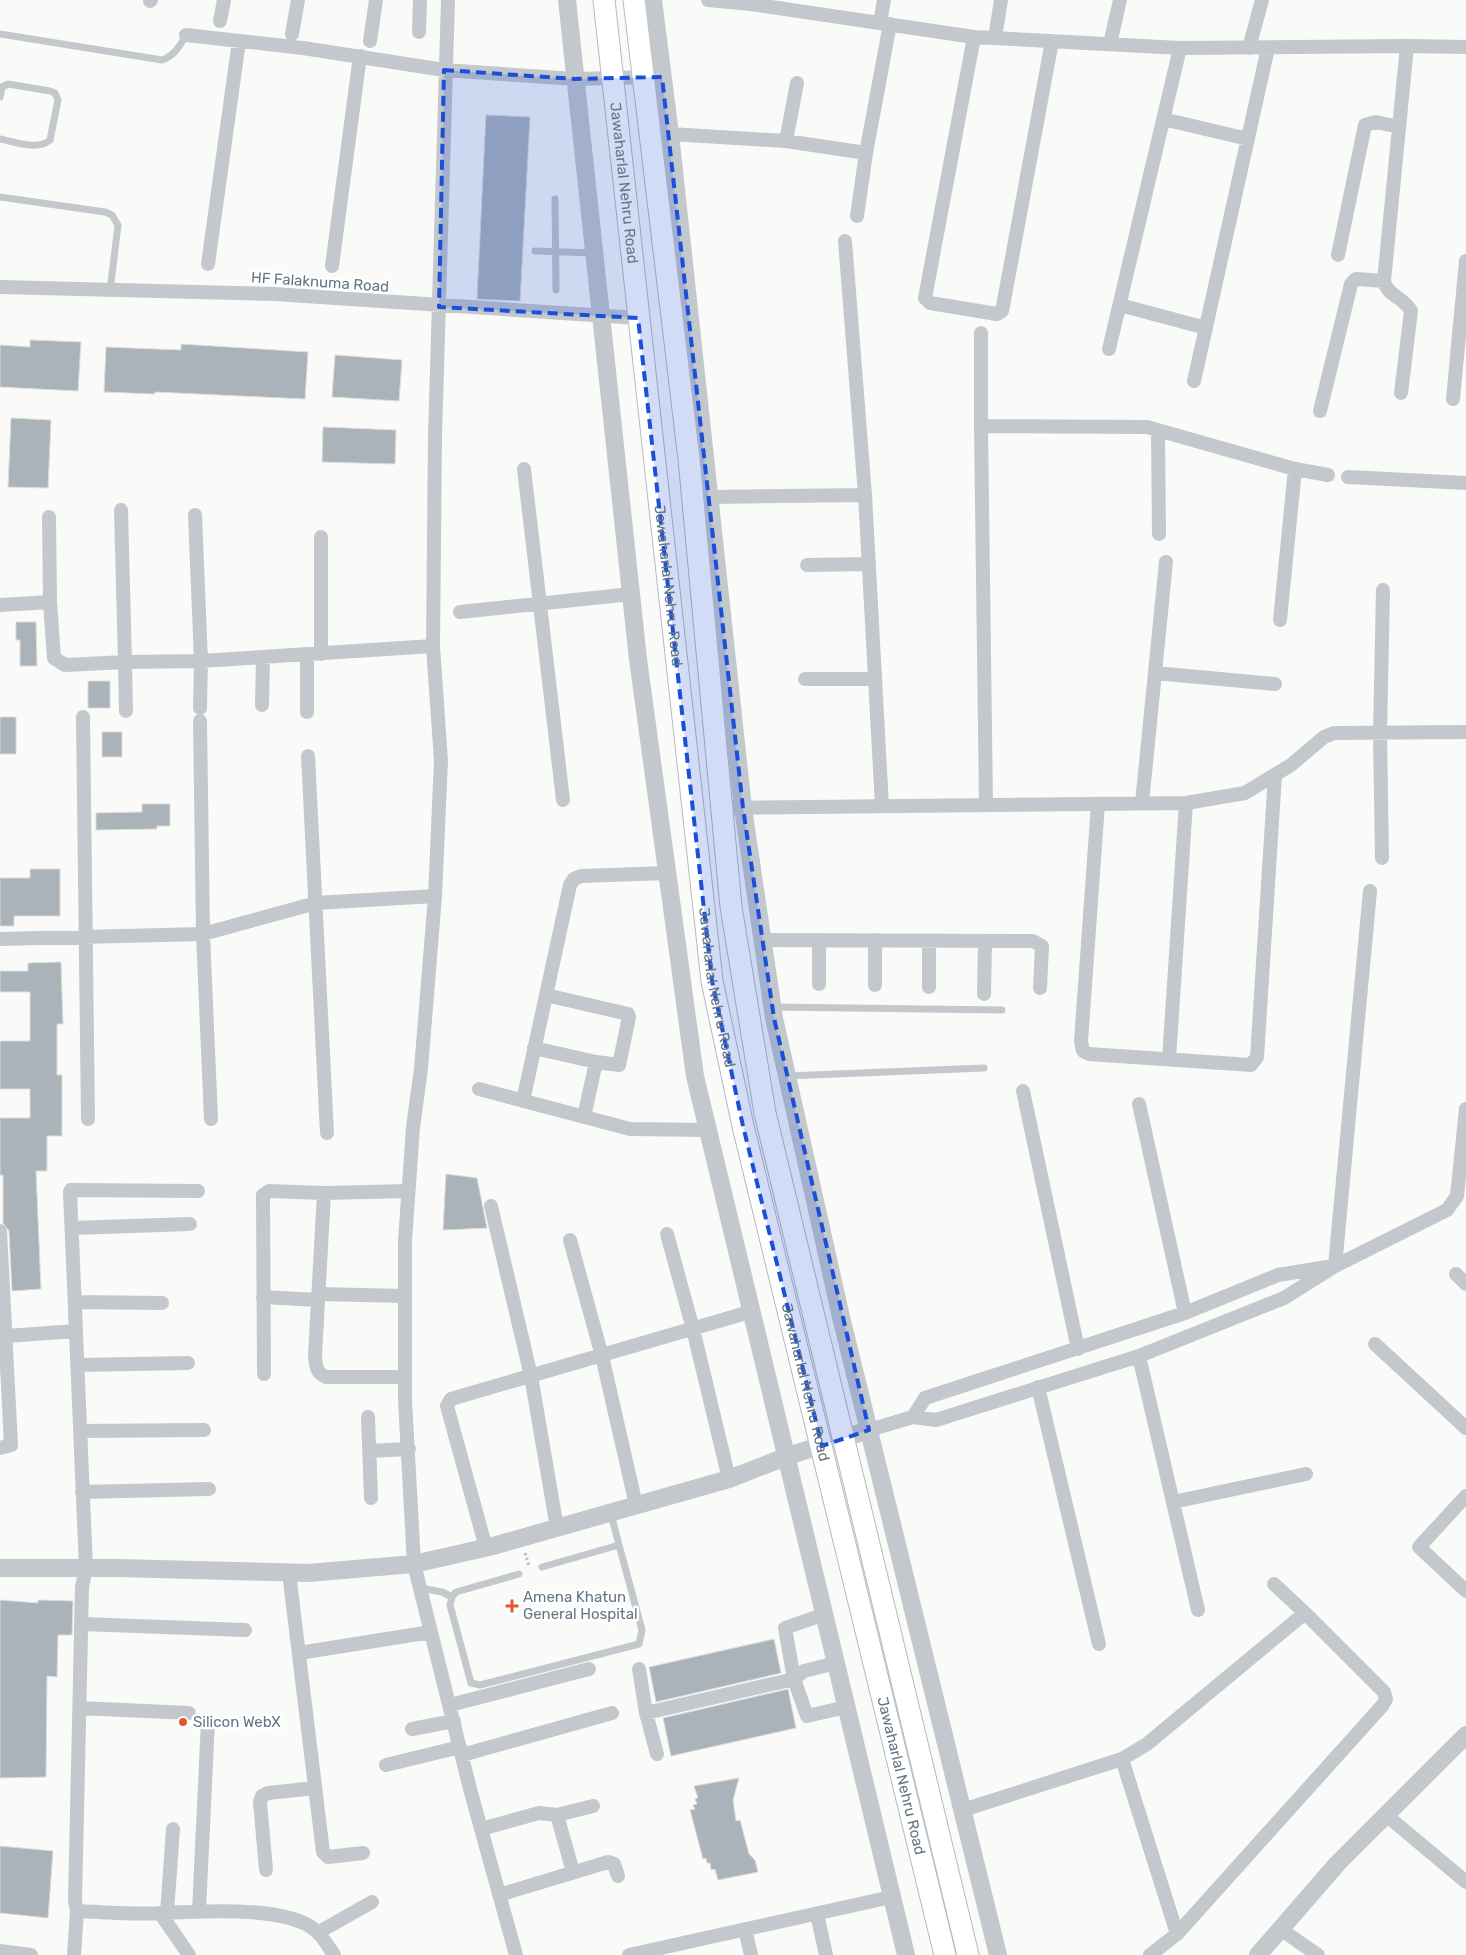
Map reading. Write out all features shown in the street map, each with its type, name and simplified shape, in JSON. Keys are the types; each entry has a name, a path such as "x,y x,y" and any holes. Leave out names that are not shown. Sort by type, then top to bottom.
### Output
{"main road":[{"name":"Jawaharlal Nehru Road","path":"604,0 712,982 743,1126 945,1955"},
{"name":"Jawaharlal Nehru Road","path":"634,0 652,77 721,808 731,907 741,978 765,1113 968,1955"}],"street":[{"path":"220,21 224,0"},
{"path":"292,34 298,0"},
{"path":"370,41 376,0"},
{"path":"419,32 420,0"},
{"path":"448,0 444,70 435,436 433,646 441,761 435,896 408,1191 404,1296 405,1377 414,1564 481,1830 516,1955"},
{"path":"567,0 631,594 695,1076 788,1456 906,1955"},
{"path":"653,0 652,77 670,134 743,808 772,1007 840,1317 998,1955"},
{"path":"708,0 751,4 974,37 1180,48 1466,47"},
{"path":"857,216 885,23 884,0"},
{"path":"995,38 1002,0"},
{"path":"1110,44 1120,0"},
{"path":"1249,48 1262,0"},
{"path":"186,36 360,56 444,70 575,79 652,77"},
{"path":"974,37 925,298 930,303 997,314 1002,311 1052,41"},
{"path":"208,264 239,41"},
{"path":"1401,393 1412,311 1389,291 1384,281 1407,46"},
{"path":"1109,349 1180,48"},
{"path":"1194,382 1268,48"},
{"path":"332,266 360,56"},
{"path":"786,141 797,83"},
{"path":"1164,119 1248,139"},
{"path":"1338,256 1365,125 1376,122 1399,127"},
{"path":"670,134 786,141 866,153"},
{"path":"845,241 865,495 882,806"},
{"path":"1452,399 1466,261"},
{"path":"1320,411 1351,284 1356,279 1384,281"},
{"name":"HF Falaknuma Road","path":"0,287 274,294 439,307 638,318"},
{"path":"1120,305 1206,328"},
{"path":"981,333 986,805"},
{"path":"981,426 1135,426 1158,430 1295,469 1328,475"},
{"path":"1158,430 1159,534"},
{"path":"524,469 562,800"},
{"path":"1280,620 1295,469"},
{"path":"1348,476 1466,483"},
{"path":"709,496 865,495"},
{"path":"121,510 126,711"},
{"path":"195,514 201,661 203,934 211,1119"},
{"path":"49,517 50,602 53,652 54,658 59,663 65,665 201,661 433,646"},
{"path":"307,712 314,655 321,537"},
{"path":"1142,803 1166,562"},
{"path":"807,565 868,564"},
{"path":"1382,858 1380,734 1383,590"},
{"path":"460,612 631,594"},
{"path":"0,605 50,602"},
{"path":"262,705 263,657"},
{"path":"1155,673 1275,684"},
{"path":"805,679 875,680"},
{"path":"84,717 88,1119"},
{"path":"721,808 1186,803 1244,793 1303,756 1329,734 1466,732"},
{"path":"308,756 327,1133"},
{"path":"1098,804 1081,1047 1088,1054 1252,1065 1256,1061 1275,775"},
{"path":"1169,1059 1186,803"},
{"path":"523,1101 570,884 574,878 581,876 667,873"},
{"path":"1335,1266 1370,891"},
{"path":"0,939 203,934 316,903 435,896"},
{"path":"762,940 1033,941 1042,946 1040,988"},
{"path":"819,940 819,984"},
{"path":"875,940 875,985"},
{"path":"929,940 929,987"},
{"path":"984,994 985,941"},
{"path":"534,1048 596,1062 619,1065 629,1017 628,1014 546,995"},
{"path":"584,1117 596,1062"},
{"path":"479,1090 630,1129 708,1130"},
{"path":"1023,1091 1078,1349"},
{"path":"1138,1104 1185,1313"},
{"path":"0,1568 308,1573 414,1564 486,1548 729,1479 788,1456 913,1417 936,1420 1139,1356 1284,1298 1335,1266 1447,1210 1457,1196 1466,1109"},
{"path":"74,1955 77,1911 75,1901 82,1587 86,1568 70,1192 72,1190 198,1191"},
{"path":"264,1374 263,1195 269,1192 408,1191"},
{"path":"324,1193 315,1356 316,1369 320,1375 326,1377 405,1377"},
{"path":"491,1206 531,1376 557,1528"},
{"path":"72,1228 190,1224"},
{"path":"0,1231 11,1445 0,1448"},
{"path":"667,1234 693,1329 729,1479"},
{"path":"570,1240 602,1356 636,1505"},
{"path":"913,1417 925,1398 1185,1313 1278,1275 1335,1266"},
{"path":"263,1298 404,1296"},
{"path":"75,1302 162,1303"},
{"path":"486,1548 448,1403 451,1399 753,1311"},
{"path":"6,1336 76,1331"},
{"path":"1375,1344 1466,1428"},
{"path":"1139,1356 1198,1610"},
{"path":"77,1365 188,1363"},
{"path":"1038,1387 1099,1644"},
{"path":"368,1417 371,1498"},
{"path":"80,1431 204,1430"},
{"path":"369,1451 409,1449"},
{"path":"1173,1502 1306,1474"},
{"path":"82,1492 209,1489"},
{"path":"1466,1496 1419,1548 1466,1591"},
{"path":"289,1573 324,1855 333,1857 363,1853"},
{"path":"1150,1955 1177,1934 1382,1706 1386,1699 1384,1692 1274,1584"},
{"path":"962,1810 1122,1759 1148,1744 1305,1613"},
{"path":"824,1614 785,1628 794,1679 807,1716 846,1706"},
{"path":"82,1624 245,1630"},
{"path":"299,1653 431,1632"},
{"path":"646,1713 794,1679 804,1671 836,1663"},
{"path":"450,1705 589,1669"},
{"path":"639,1669 646,1713 657,1754"},
{"path":"80,1708 189,1713"},
{"path":"386,1765 461,1751 612,1713"},
{"path":"199,1911 208,1721"},
{"path":"412,1729 454,1722"},
{"path":"1258,1955 1337,1864 1464,1739"},
{"path":"1122,1759 1177,1934"},
{"path":"266,1870 260,1802 262,1796 268,1793 315,1788"},
{"path":"481,1830 539,1813 557,1815 593,1806"},
{"path":"1386,1814 1466,1882"},
{"path":"557,1815 573,1872"},
{"path":"173,1830 164,1913 189,1955"},
{"path":"499,1895 610,1861 614,1864 618,1876"},
{"path":"629,1955 891,1897"},
{"path":"318,1932 372,1902"},
{"path":"77,1911 164,1913 199,1911 284,1916 307,1924 318,1932 334,1955"},
{"path":"817,1914 826,1955"},
{"path":"1280,1929 1318,1955"},
{"path":"745,1930 751,1955"},
{"path":"0,1951 31,1955"}],"lane":[{"path":"0,34 162,60 169,57 186,36"},
{"path":"0,97 2,87 8,84 50,91 55,93 58,100 50,140 45,144 38,146 0,139"},
{"path":"0,196 105,212 112,215 118,225 110,291"},
{"path":"555,199 556,290"},
{"path":"535,251 594,253"},
{"path":"772,1007 1002,1010"},
{"path":"786,1076 984,1068"},
{"path":"518,1574 456,1592 452,1597 450,1606 469,1680 476,1685 639,1644 642,1630 610,1513"},
{"path":"542,1567 619,1545"},
{"path":"420,1588 442,1592 452,1597"}],"highlighted area":[{"path":"444,70 575,79 662,77 743,808 774,1018 869,1430 822,1446 743,1126 712,981 638,318 439,307"}],"building":[{"path":"486,115 530,117 520,301 477,299"},
{"path":"30,340 81,342 78,391 0,387 0,345 30,347"},
{"path":"181,344 308,352 305,399 155,392 155,394 104,392 106,347 181,350"},
{"path":"335,355 402,360 399,401 332,397"},
{"path":"11,418 51,420 48,488 8,487"},
{"path":"323,427 396,430 395,464 322,462"},
{"path":"16,622 36,622 37,666 20,666 20,640 16,640"},
{"path":"88,681 110,681 110,708 88,708"},
{"path":"0,717 16,717 16,754 0,754"},
{"path":"102,732 122,732 122,757 102,757"},
{"path":"142,804 170,804 170,826 157,826 157,829 96,830 96,813 142,812"},
{"path":"30,869 60,869 60,916 14,916 14,926 0,926 0,878 30,878"},
{"path":"61,962 63,1024 57,1024 57,1075 62,1075 62,1136 47,1136 47,1171 36,1171 41,1289 12,1291 9,1231 3,1223 3,1175 0,1175 0,1118 30,1118 30,1089 0,1089 0,1041 30,1041 30,992 0,992 0,971 28,971 28,963"},
{"path":"446,1174 477,1178 487,1228 443,1230"},
{"path":"0,1600 38,1603 38,1600 73,1601 72,1635 58,1635 57,1677 47,1676 46,1777 0,1778"},
{"path":"774,1639 781,1673 656,1702 649,1667"},
{"path":"788,1689 796,1728 671,1756 663,1718"},
{"path":"739,1778 733,1800 736,1821 740,1820 749,1854 755,1860 758,1872 718,1880 715,1869 711,1870 710,1863 707,1863 706,1858 703,1859 690,1810 695,1809 693,1805 697,1804 695,1799 698,1798 694,1786"},
{"path":"0,1846 53,1851 48,1918 0,1913"}],"place":[{"name":"Amena Khatun General Hospital","path":"512,1606"},
{"name":"Silicon WebX","path":"183,1722"}]}
